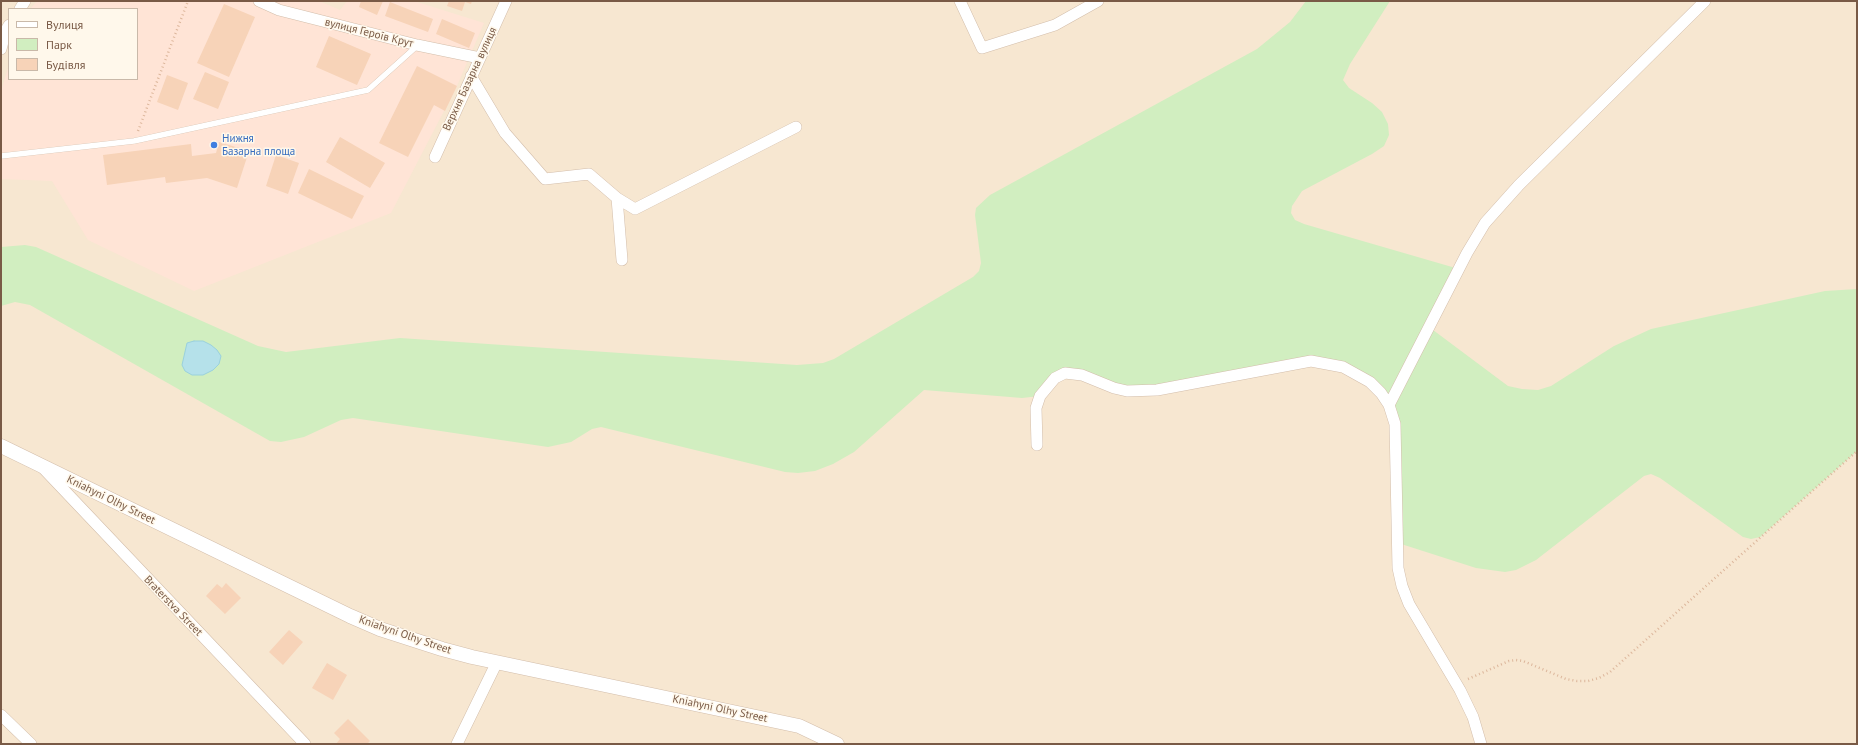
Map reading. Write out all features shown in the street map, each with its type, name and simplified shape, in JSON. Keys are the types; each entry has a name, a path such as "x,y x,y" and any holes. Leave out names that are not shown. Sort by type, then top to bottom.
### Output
{"street":[{"name":"вулиця Героїв Крут","path":"259,1 279,10 417,45 480,58"},
{"name":"Верхня Базарна вулиця","path":"435,157 506,1"},
{"path":"960,1 982,48 1055,25 1098,1"},
{"path":"1389,405 1467,253 1485,223 1519,185 1706,1"},
{"path":"1,49 5,26"},
{"path":"472,76 505,133 545,179 589,174 617,198 635,209 796,127"},
{"path":"617,198 622,260"},
{"path":"1037,445 1036,408 1040,396 1055,378 1065,373 1082,375 1114,388 1127,391 1157,390 1311,361 1330,363 1354,372 1370,382 1381,393 1389,405 1395,424 1398,568 1402,586 1409,604 1457,684 1473,717 1481,744"},
{"name":"Kniahyni Olhy Street","path":"1,446 356,619 380,629 442,649 497,662 799,726 837,744"},
{"name":"Braterstva Street","path":"42,467 305,744"},
{"path":"457,744 497,662"},
{"path":"1,715 31,744"}],"lane":[{"path":"1,156 134,141 368,90 417,45"}],"path":[{"path":"134,141 188,1"},
{"path":"1457,684 1516,660 1523,661 1566,679 1577,681 1594,680 1610,672 1857,451"}],"shaded area":[{"path":"1,1 1857,1 1857,744 1,744"},
{"name":"Нижня Базарна площа","path":"37,1 319,1 340,10 347,1 414,1 484,23 457,86 391,213 194,291 88,240 52,181 1,179 1,91 8,68 8,80 138,80 138,8 31,8"}],"green space":[{"path":"1306,1 1390,1 1350,64 1343,80 1349,88 1372,103 1382,112 1388,124 1389,135 1384,146 1372,154 1302,191 1292,206 1291,213 1295,220 1304,224 1459,269 1429,327 1508,386 1522,389 1538,390 1551,386 1614,346 1651,329 1825,291 1857,289 1857,451 1760,537 1751,539 1743,537 1660,478 1651,474 1644,476 1536,560 1516,570 1505,572 1476,568 1398,543 1396,442 1381,393 1329,363 1142,391 1065,373 1040,396 1022,398 924,390 854,452 833,464 815,471 798,473 785,472 601,427 592,429 571,442 548,447 353,418 341,420 304,437 281,442 270,441 30,305 15,302 1,306 1,247 25,245 36,247 258,346 286,352 400,338 797,365 823,363 834,359 973,277 979,271 981,263 975,215 976,208 990,195 1257,49 1290,22"}],"water":[{"path":"203,341 211,345 221,356 219,364 213,370 203,375 192,375 185,371 182,365 187,343"}],"building":[{"path":"361,1 383,1 377,15 359,7"},
{"path":"449,1 472,1 471,4 465,2 462,11 447,6"},
{"path":"390,2 433,19 428,32 385,16"},
{"path":"224,4 255,17 229,77 197,63"},
{"path":"442,19 475,33 469,48 436,34"},
{"path":"329,36 371,54 357,85 316,67"},
{"path":"417,66 457,86 445,111 434,105 408,157 379,143"},
{"path":"205,72 229,82 218,109 193,99"},
{"path":"167,75 188,83 178,110 157,102"},
{"path":"340,137 385,163 370,188 326,162"},
{"path":"219,142 249,151 237,188 207,178 166,183 165,177 107,185 103,155 191,144 192,156 216,153"},
{"path":"276,155 299,163 288,194 266,186"},
{"path":"309,169 364,196 352,219 298,193"},
{"path":"226,583 241,598 225,614 206,596 217,584 222,588"},
{"path":"289,630 303,642 283,665 269,652"},
{"path":"327,663 347,675 333,700 312,688"},
{"path":"348,719 370,741 367,744 336,744 340,739 334,733"}],"place":[{"name":"Нижня Базарна площа","path":"214,145"}]}
